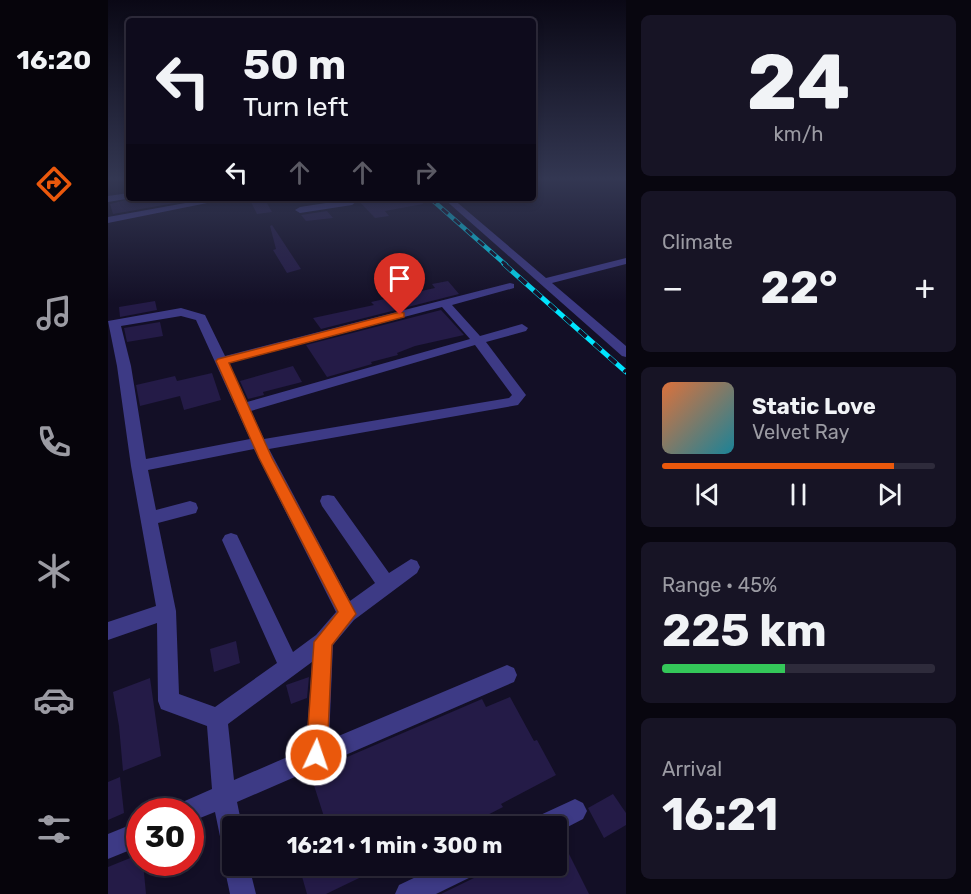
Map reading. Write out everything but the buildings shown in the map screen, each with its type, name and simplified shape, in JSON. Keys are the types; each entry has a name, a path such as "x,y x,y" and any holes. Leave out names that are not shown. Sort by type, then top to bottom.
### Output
{"street":[{"path":"472,220 626,353"},
{"path":"544,282 626,261"},
{"path":"222,361 510,286"},
{"path":"139,466 513,402 519,395 479,340 444,303"},
{"path":"217,719 169,700 166,611 139,466 116,362 111,324 181,312 201,318 259,444 347,614"},
{"path":"243,408 522,328"},
{"path":"328,501 387,585"},
{"path":"148,518 190,508"},
{"path":"231,540 289,667"},
{"path":"217,719 323,642 347,614 411,567"},
{"path":"108,631 166,611"},
{"path":"316,755 323,642"},
{"path":"204,803 507,675"},
{"path":"217,719 228,816"},
{"path":"565,816 575,811"},
{"path":"108,847 126,839"},
{"path":"239,876 243,894"},
{"path":"408,894 445,876"}],"railway":[{"path":"455,220 506,265"},
{"path":"504,264 626,372"}],"route":[{"path":"316,755 323,642 347,614 266,458 222,361 400,315"}]}
